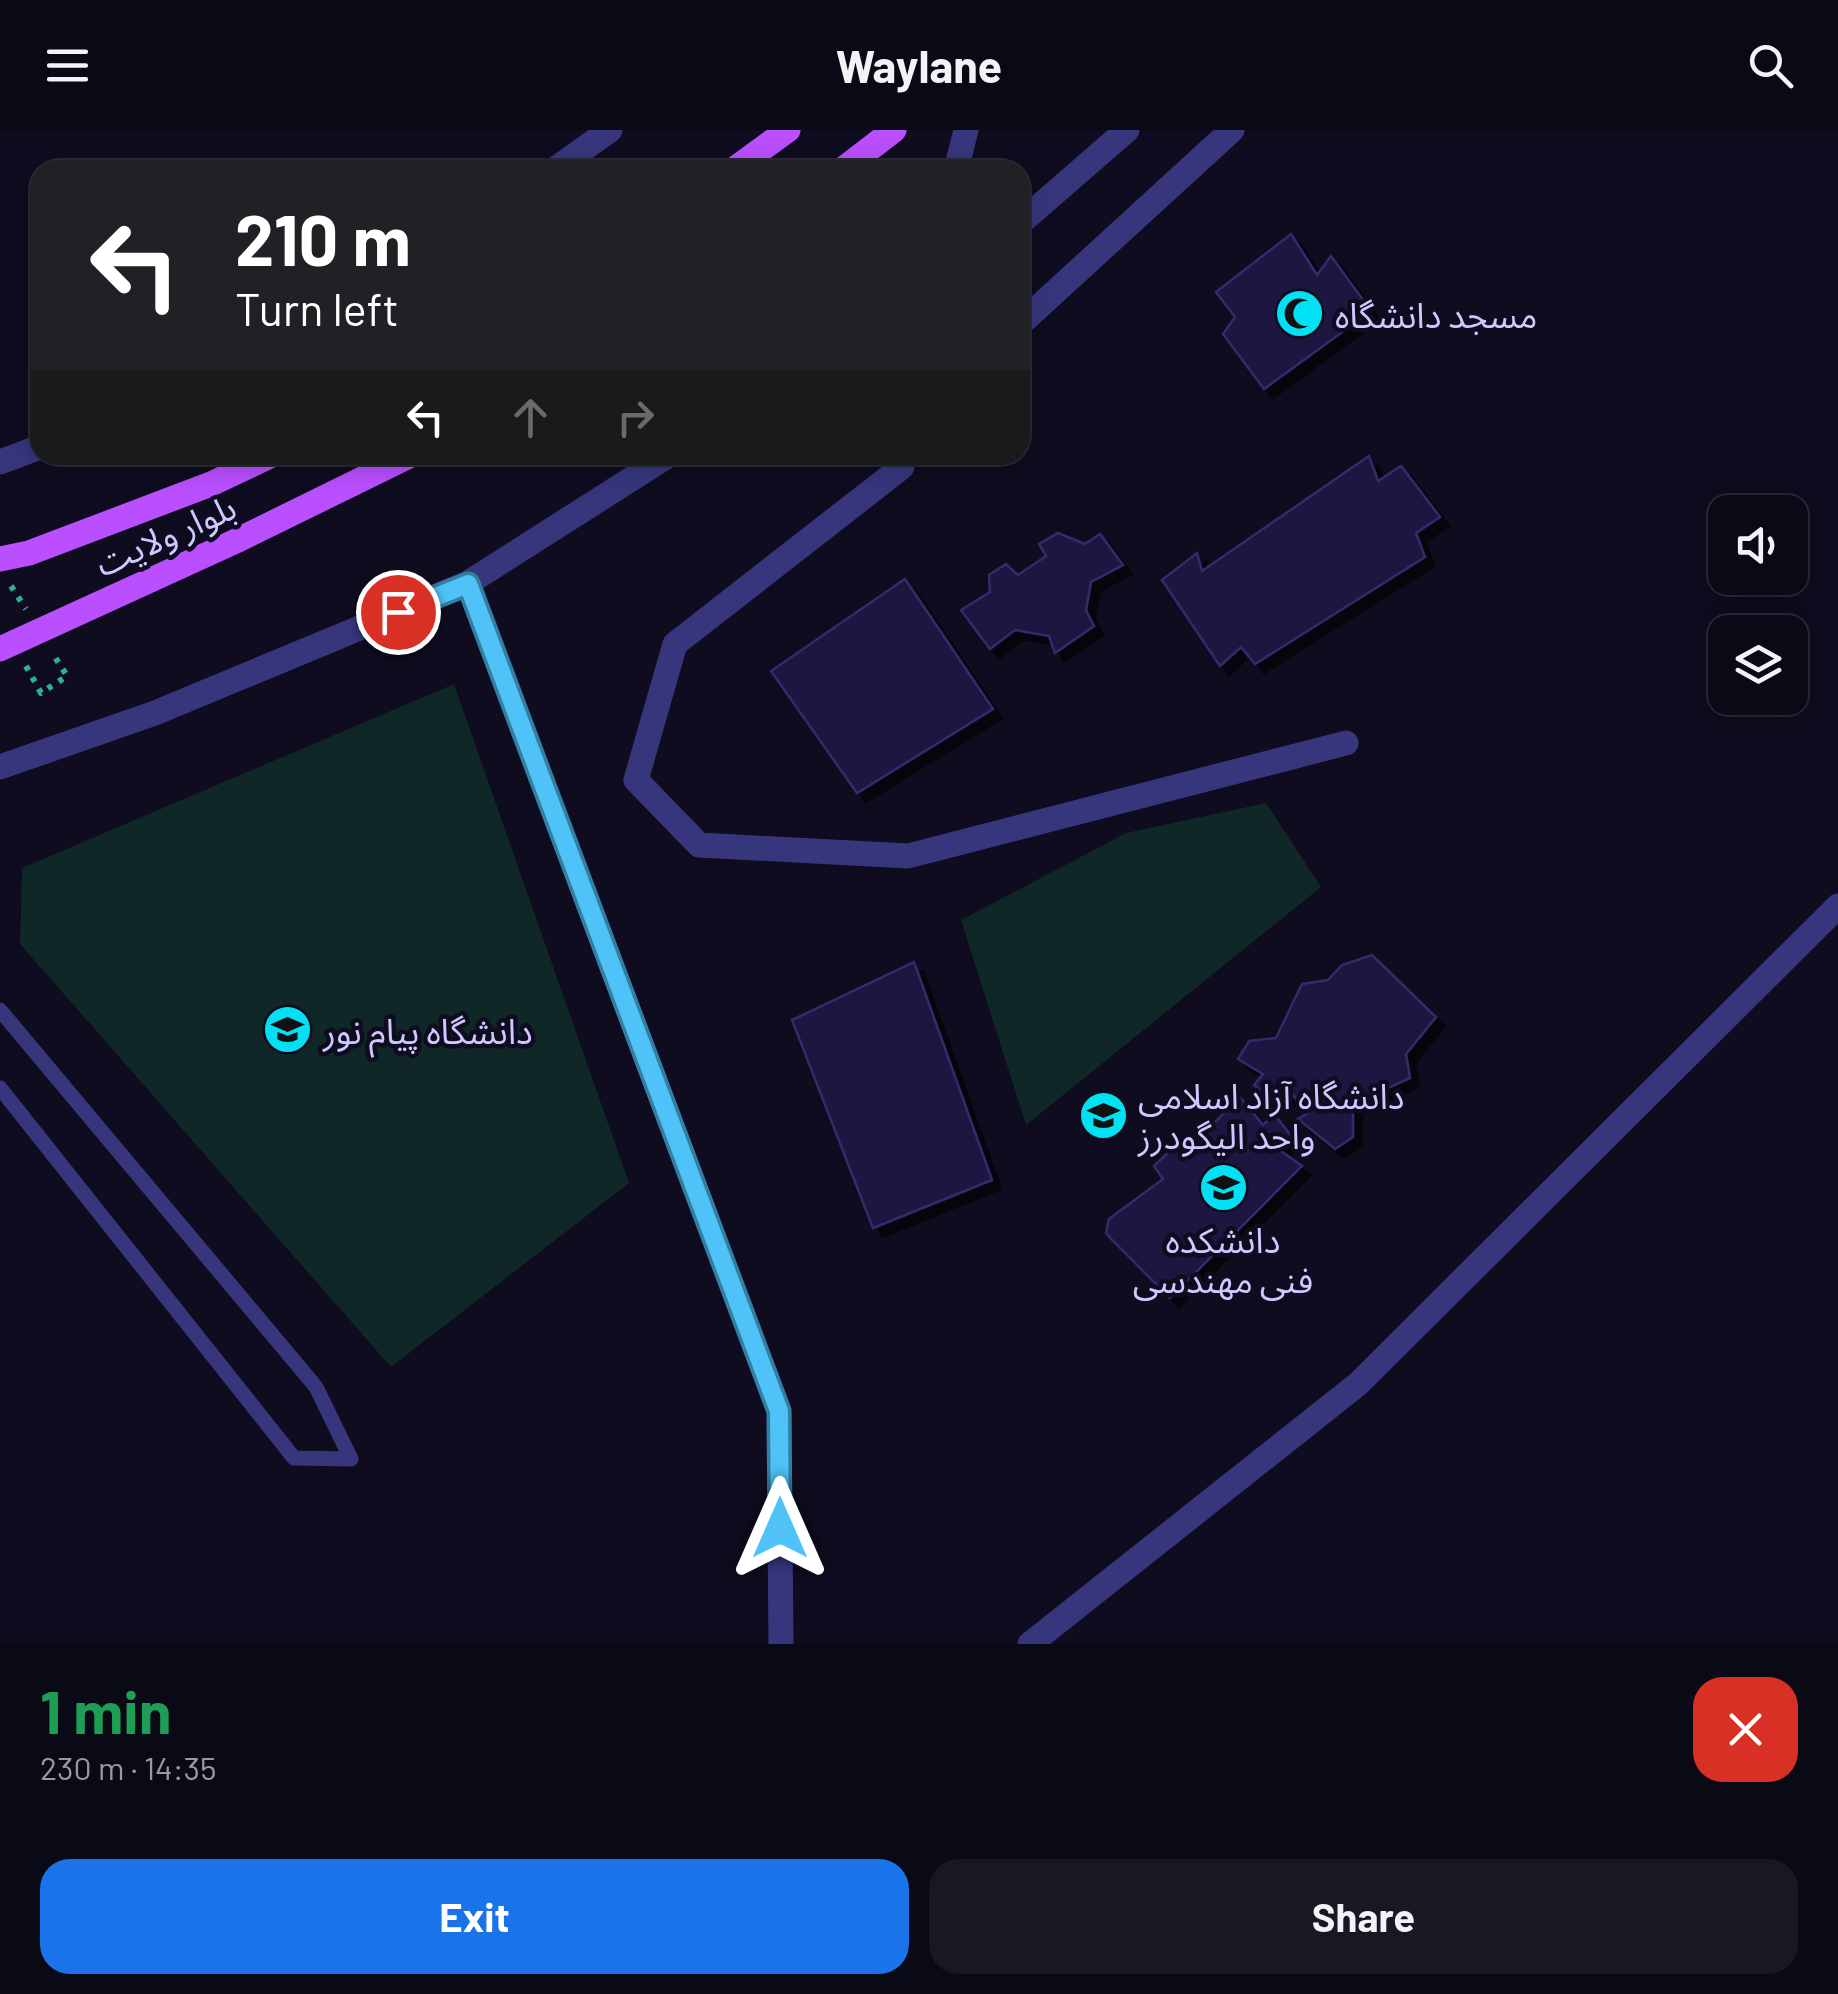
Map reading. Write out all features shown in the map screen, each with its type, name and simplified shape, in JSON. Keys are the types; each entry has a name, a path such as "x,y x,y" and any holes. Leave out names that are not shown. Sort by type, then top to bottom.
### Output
{"main road":[{"path":"747,160 788,130"},
{"path":"855,160 894,130"},
{"name":"بلوار ولایت","path":"0,559 30,553 251,465"},
{"name":"بلوار ولایت","path":"0,649 391,465"}],"street":[{"path":"568,160 610,130"},
{"path":"958,160 966,130"},
{"path":"1030,214 1127,130"},
{"path":"1030,315 1232,130"},
{"path":"0,462 30,451"},
{"path":"0,767 155,713 468,584 653,465"},
{"path":"901,465 675,644 636,780 699,845 908,856 1346,743"},
{"path":"468,584 779,1411 781,1644"},
{"path":"1030,1644 1358,1384 1838,906"}],"lane":[{"path":"0,1010 316,1387 350,1459 294,1458 0,1088"}],"path":[{"path":"42,693 67,676"}],"green space":[{"path":"454,684 629,1183 391,1367 20,944 22,868"},
{"path":"1266,803 1321,887 1026,1125 961,920 1126,833"}],"building":[{"name":"مسجد دانشگاه","path":"1291,234 1317,275 1331,256 1371,311 1264,389 1223,334 1235,317 1216,292"},
{"path":"1369,456 1378,481 1401,466 1440,517 1416,533 1425,557 1255,664 1241,647 1220,666 1162,580 1197,553 1202,571"},
{"path":"1058,533 1085,544 1100,534 1123,565 1091,582 1086,610 1094,626 1055,653 1049,636 1015,630 990,649 961,610 990,592 989,575 1006,564 1018,575 1046,556 1039,544"},
{"path":"905,579 993,709 857,793 771,671"},
{"path":"1372,955 1436,1017 1406,1054 1410,1078 1353,1104 1353,1137 1335,1149 1298,1119 1308,1113 1292,1094 1274,1102 1254,1085 1263,1074 1238,1059 1249,1041 1276,1038 1302,984 1328,980 1342,965"},
{"path":"914,962 992,1180 873,1228 792,1020"},
{"path":"1240,1097 1263,1125 1274,1114 1293,1138 1278,1149 1302,1166 1170,1298 1106,1233 1109,1219 1163,1179 1154,1166 1184,1137 1191,1146"}],"place":[{"name":"مسجد دانشگاه","path":"1300,314"},
{"name":"دانشگاه پیام نور","path":"288,1030"},
{"name":"دانشگاه آزاد اسلامی واحد الیگودرز","path":"1103,1115"},
{"name":"دانشکده فنی مهندسی","path":"1223,1187"}],"route":[{"path":"398,612 468,584 779,1411 780,1528"}]}
